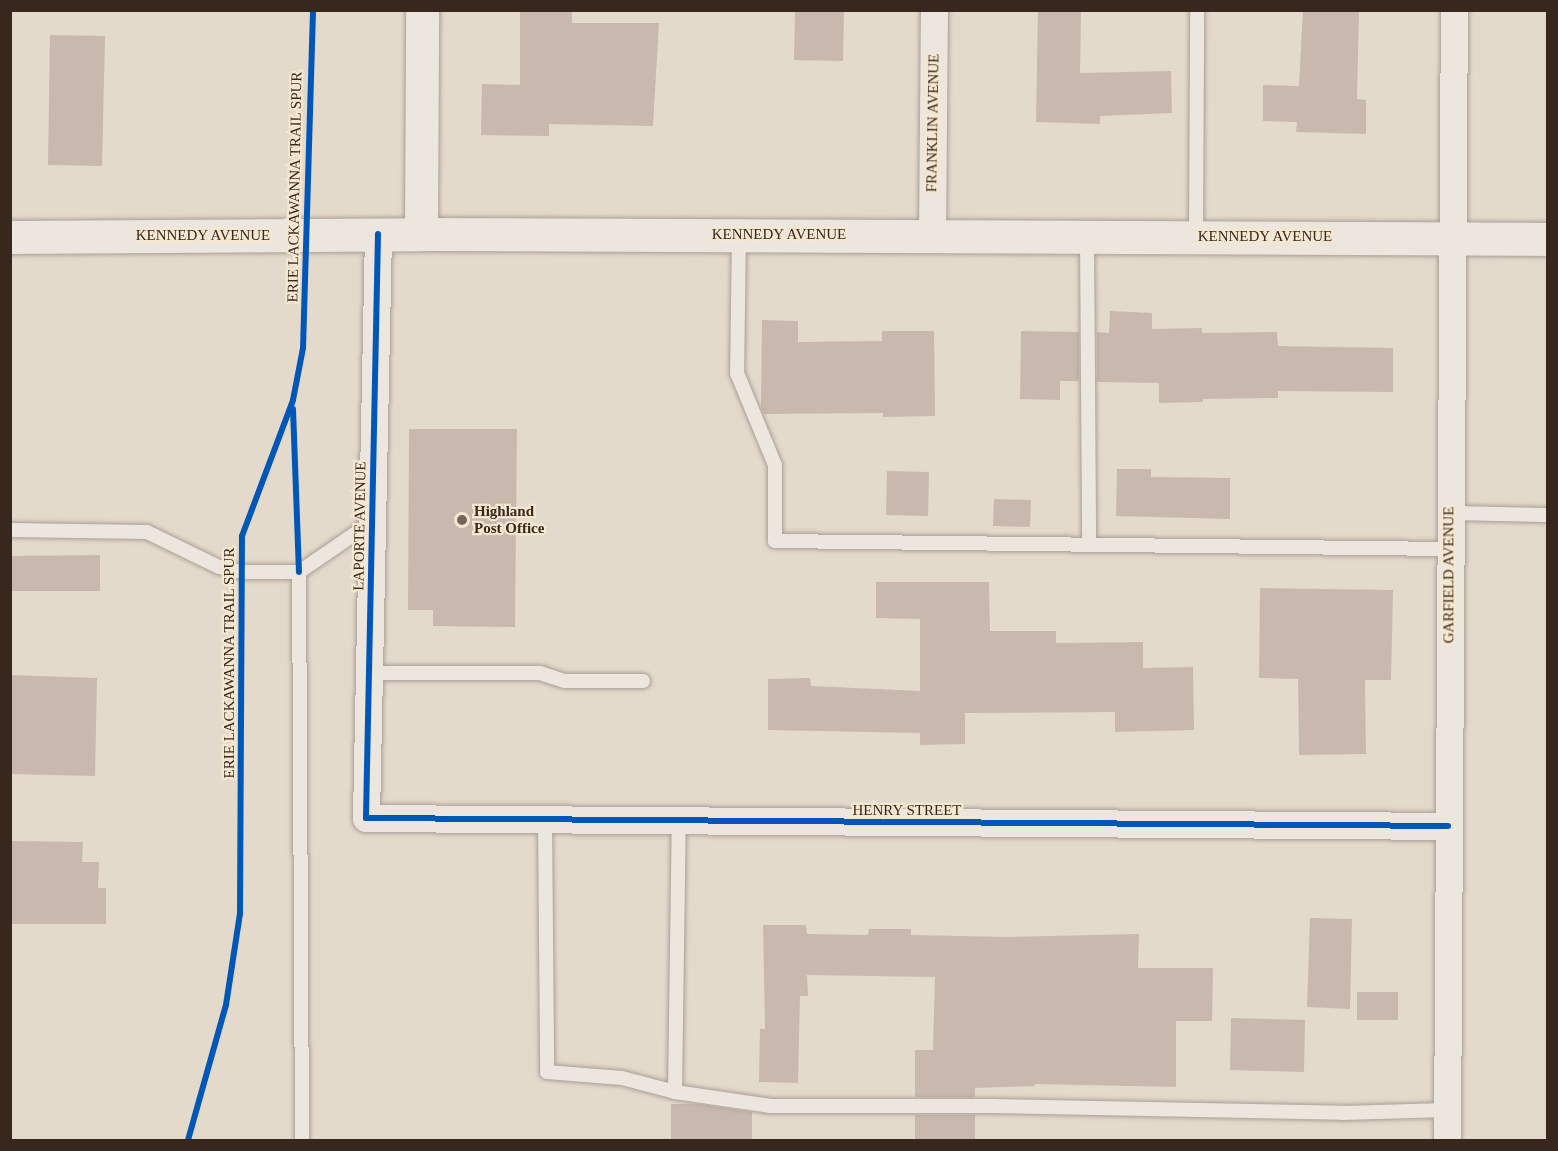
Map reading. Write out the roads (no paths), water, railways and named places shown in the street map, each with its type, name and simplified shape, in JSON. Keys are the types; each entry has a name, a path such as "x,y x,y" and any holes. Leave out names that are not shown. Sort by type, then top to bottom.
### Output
{"street":[{"path":"421,234 423,10"},
{"name":"FRANKLIN AVENUE","path":"932,235 934,10"},
{"name":"GARFIELD AVENUE","path":"1447,1140 1449,513 1454,10"},
{"name":"LAPORTE AVENUE","path":"366,818 378,234"},
{"name":"KENNEDY AVENUE","path":"10,237 421,234 1548,239"},
{"name":"HENRY STREET","path":"366,818 1448,826"}],"lane":[{"path":"1196,237 1197,10"},
{"path":"739,235 736,373 775,465 775,541 1449,549"},
{"path":"1087,236 1089,545"},
{"path":"1449,513 1548,515"},
{"path":"10,530 147,532 219,567 242,572 299,572 372,522"},
{"path":"299,572 302,1140"},
{"path":"369,673 540,673 565,681 643,681"},
{"path":"545,820 547,1072 622,1078 675,1092 771,1106 992,1106 1342,1113 1447,1110"},
{"path":"675,1092 679,821"}],"place":[{"name":"Highland Post Office","path":"462,520"}]}
